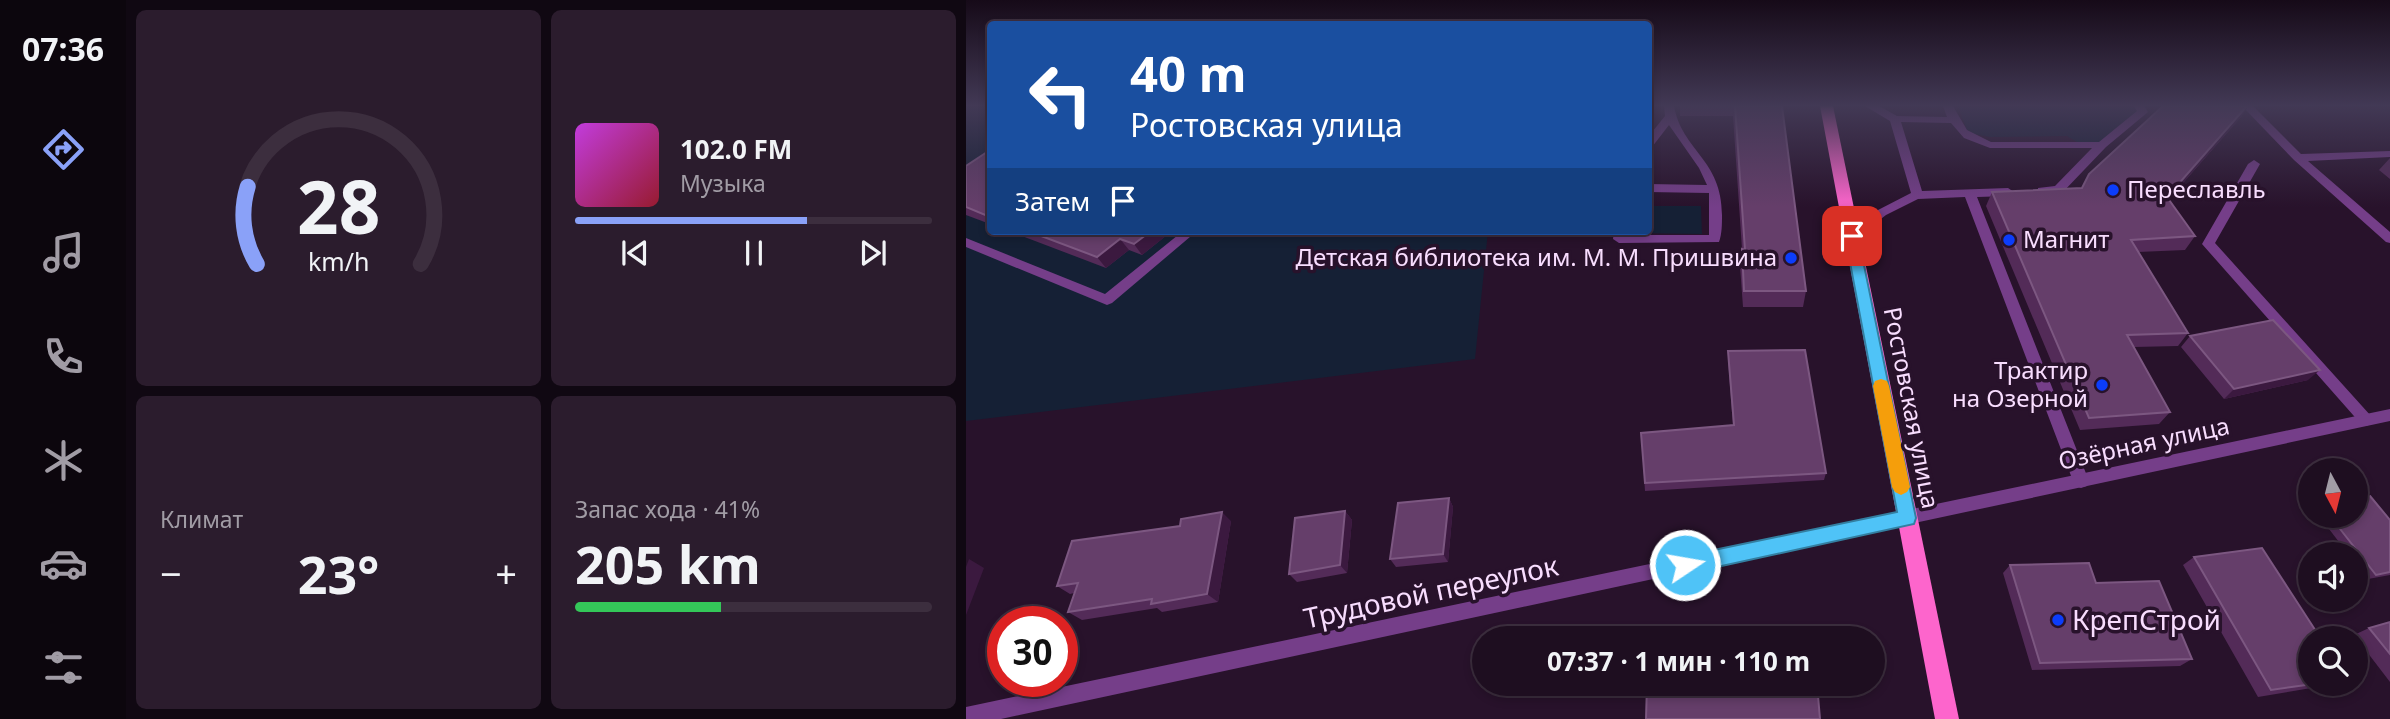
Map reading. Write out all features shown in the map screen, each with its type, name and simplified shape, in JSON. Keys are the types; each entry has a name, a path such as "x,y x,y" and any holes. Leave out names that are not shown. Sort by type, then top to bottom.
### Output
{"main road":[{"name":"Ростовская улица","path":"1833,140 1947,719"}],"street":[{"path":"1620,235 1619,239 1715,240 1714,188 1687,140"},
{"path":"1901,140 1917,195"},
{"path":"1972,140 1990,145 2102,145"},
{"path":"1852,236 1879,214 1917,195 2057,190 2109,140"},
{"path":"2280,140 2390,239"},
{"path":"2298,158 2390,154"},
{"path":"2254,164 2208,244 2258,303 2366,420"},
{"path":"1652,188 1714,188"},
{"path":"1970,194 2081,481"},
{"path":"966,242 1107,300 1186,235"},
{"name":"Озёрная улица","path":"1907,518 2390,415"},
{"name":"Трудовой переулок","path":"966,717 1907,518"}],"shaded area":[{"path":"966,140 987,140 987,235 1488,235 1475,359 966,421"},
{"path":"2073,140 2108,140 2102,144 2082,145"},
{"path":"1652,206 1701,206 1702,234 1652,233"}],"building":[{"path":"1737,140 1786,140 1806,291 1744,291 1742,249 1745,250"},
{"path":"2126,140 2218,140 2167,197 2195,236 2131,240 2188,333 2127,335 2170,412 2089,418 1992,192 2082,188 2089,174"},
{"path":"987,152 987,216 966,207 966,166"},
{"path":"1039,235 1146,235 1134,244 1120,239 1097,257"},
{"path":"2273,320 2320,370 2234,389 2190,336"},
{"path":"1805,350 1826,473 1645,483 1641,433 1734,425 1728,351"},
{"path":"2368,496 2390,520 2390,572 2376,575 2368,565 2368,542 2350,542 2339,528 2368,528"},
{"path":"1449,498 1443,554 1390,559 1398,503"},
{"path":"1345,511 1340,565 1289,574 1295,518"},
{"path":"1222,512 1207,594 1151,604 1152,599 1078,610 1078,606 1070,606 1078,583 1057,586 1072,541 1180,526 1181,519"},
{"path":"2262,548 2298,604 2298,612 2303,612 2313,626 2298,626 2298,686 2271,690 2194,557"},
{"path":"2089,563 2096,583 2159,581 2192,659 2040,663 2010,565"},
{"path":"2390,622 2390,654 2369,628"},
{"path":"1647,696 1818,696 1820,719 1646,719"}],"slow traffic":[{"path":"1881,386 1901,487"}],"place":[{"name":"Переславль","path":"2113,190"},
{"name":"Магнит","path":"2009,240"},
{"name":"Детская библиотека им. М. М. Пришвина","path":"1791,258"},
{"name":"Трактир на Озерной","path":"2102,385"},
{"name":"КрепСтрой","path":"2058,620"}],"route":[{"path":"1685,565 1907,518 1852,236"}]}
